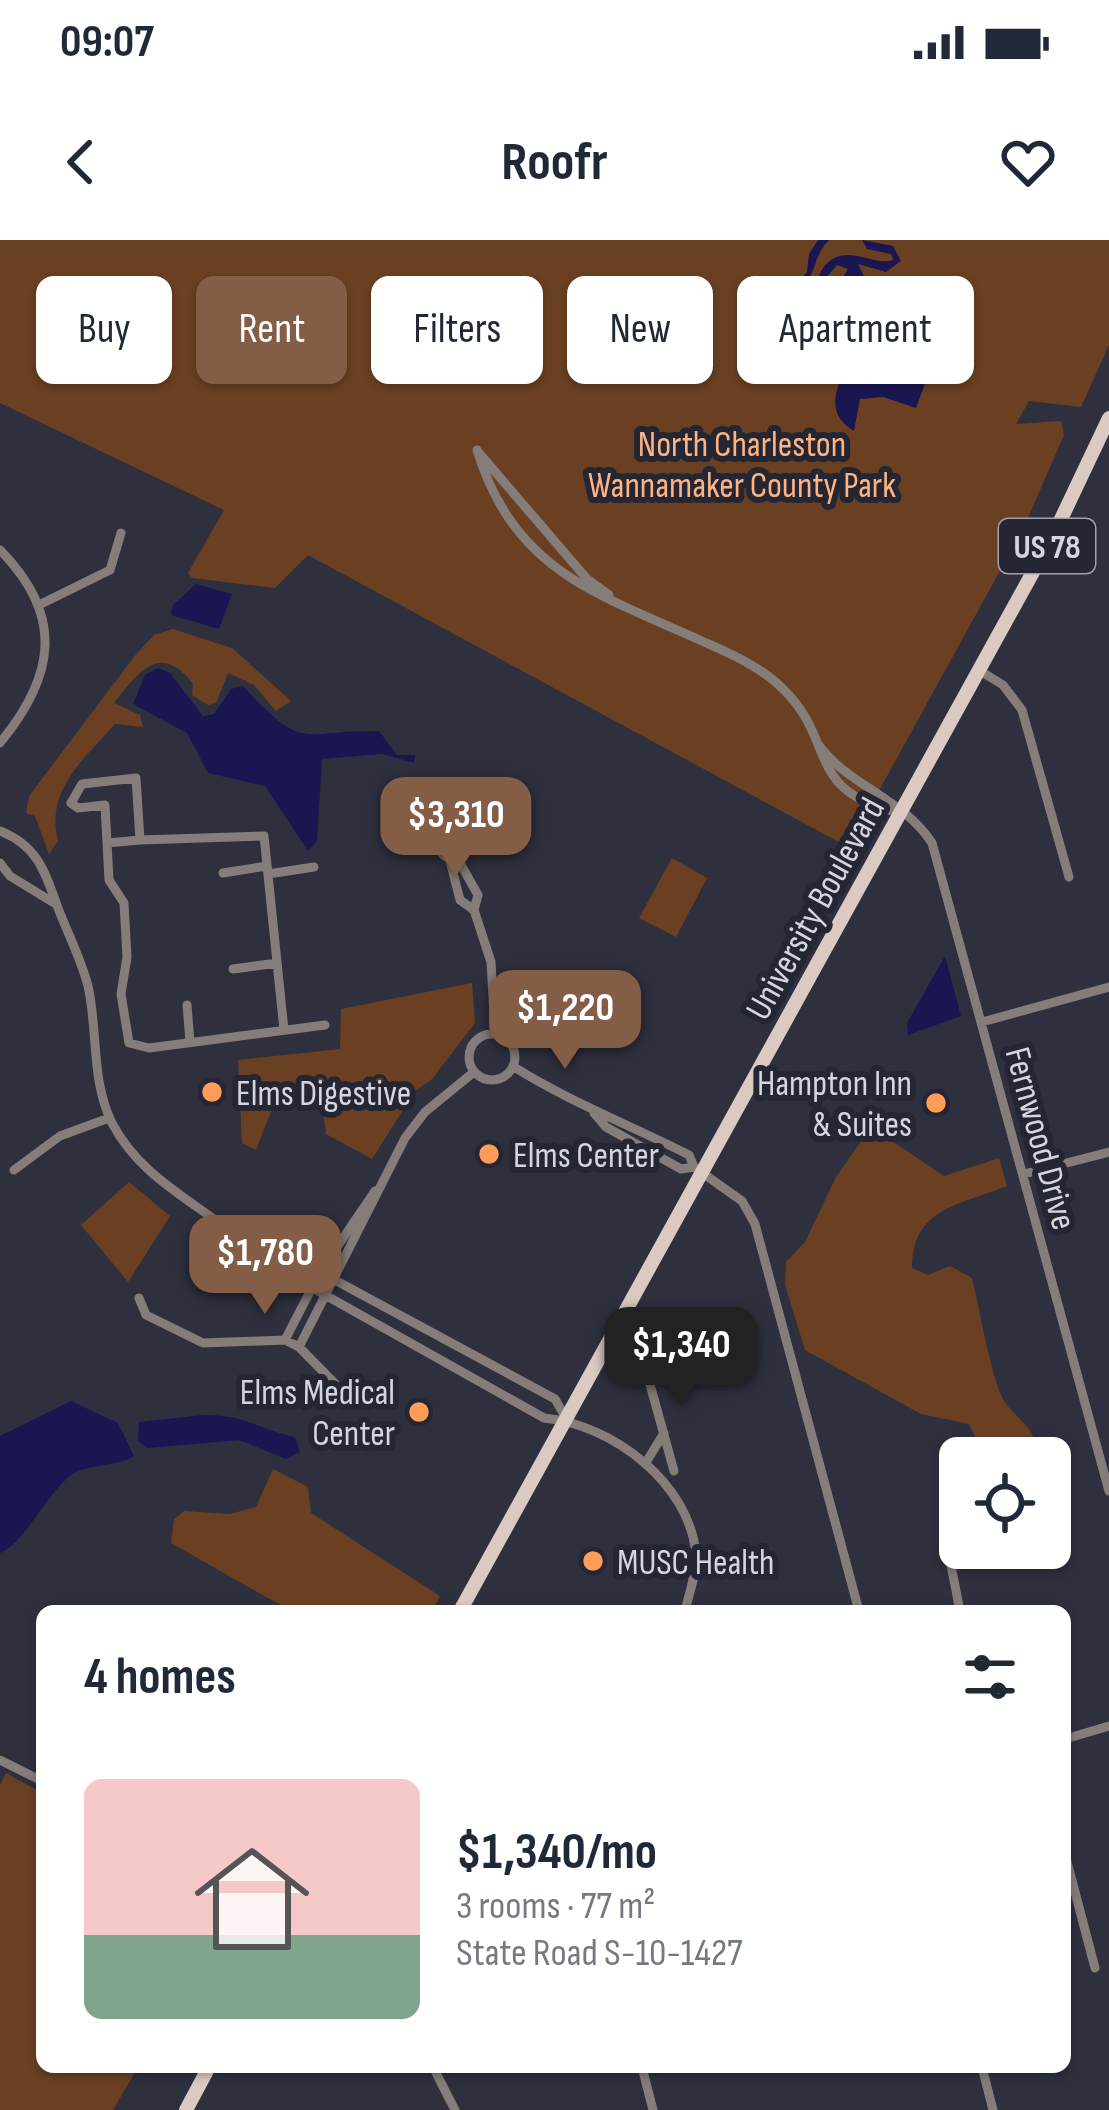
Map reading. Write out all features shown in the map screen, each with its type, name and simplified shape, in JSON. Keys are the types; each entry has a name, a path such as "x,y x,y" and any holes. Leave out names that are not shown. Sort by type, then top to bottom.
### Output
{"main road":[{"name":"University Boulevard","path":"463,1605 699,1170 1054,534 1109,418"},
{"path":"186,2110 206,2073"}],"street":[{"path":"623,605 587,579 477,450 487,483 527,542 577,586 724,651 777,683 800,710 831,779 844,790 901,812"},
{"path":"39,604 110,570 122,533"},
{"path":"0,550 39,604 46,668 36,695 0,742"},
{"path":"977,669 1003,685 1022,710 1069,877"},
{"path":"105,806 78,808 71,803 82,784 136,778 140,840"},
{"path":"103,782 109,880 124,903 125,1036 135,1047 325,1025"},
{"name":"Fernwood Drive","path":"901,812 932,843 1109,1491"},
{"path":"0,831 30,846 58,907 88,988 109,1118 152,1175 245,1241 336,1281 555,1399 567,1420"},
{"path":"107,843 264,836 284,1030"},
{"path":"474,910 460,900 452,857 478,895 474,910 491,962 495,1034"},
{"path":"0,863 10,876 58,907"},
{"path":"224,873 314,867"},
{"path":"233,969 277,963"},
{"path":"982,1022 1109,987"},
{"path":"187,1005 190,1042"},
{"path":"474,1072 471,1047 481,1036 495,1034 513,1045 514,1067"},
{"path":"514,1067 594,1113 606,1127 681,1169 699,1170 742,1201 755,1223 857,1605"},
{"path":"474,1072 496,1080 514,1067"},
{"path":"285,1340 320,1273 425,1112 474,1072"},
{"path":"14,1170 60,1136 109,1118"},
{"path":"1024,1174 1109,1152"},
{"path":"298,1347 336,1281 382,1182"},
{"path":"245,1241 261,1259 325,1298 544,1418 567,1420 645,1464 677,1501 695,1550 686,1605"},
{"path":"139,1298 146,1315 203,1343 285,1340 349,1398"},
{"path":"643,1359 674,1471"},
{"path":"645,1464 664,1432"},
{"path":"949,1569 958,1605"},
{"path":"1071,1737 1109,1726"},
{"path":"0,1760 36,1778"},
{"path":"1071,1876 1096,1968"},
{"path":"437,2073 454,2110"},
{"path":"643,2073 653,2110"},
{"path":"984,2073 993,2110"}],"green space":[{"name":"North Charleston Wannamaker County Park","path":"0,240 1109,240 1109,345 1081,407 1029,401 1016,424 1061,421 1064,435 1024,527 848,847 308,555 275,588 192,578 188,573 224,510 0,403"},
{"path":"173,629 232,648 291,701 276,711 254,685 228,673 216,703 208,705 192,695 193,684 181,671 170,664 150,666 114,703 140,715 143,727 115,724 70,776 57,806 58,841 49,854 35,816 26,813 29,796 137,653 154,635"},
{"path":"672,858 707,878 676,937 639,918"},
{"path":"472,983 475,1023 432,1079 415,1091 372,1159 326,1134 322,1104 300,1096 275,1101 256,1150 242,1143 238,1060 340,1049 341,1009"},
{"path":"871,1127 944,1176 999,1158 1007,1186 956,1205 930,1221 920,1232 912,1268 928,1275 950,1266 972,1278 1000,1393 1033,1437 975,1437 969,1424 921,1414 805,1350 785,1285 786,1262 805,1242 836,1177"},
{"path":"129,1182 170,1216 128,1282 81,1225"},
{"path":"273,1469 308,1487 311,1513 440,1596 435,1605 280,1605 171,1543 174,1519 184,1511 230,1514 256,1507"},
{"path":"6,1773 36,1790 36,2073 135,2073 113,2110 0,2110 0,1785"}],"shaded area":[{"path":"818,240 829,240 810,276 803,276"},
{"path":"862,240 893,246 901,261 886,272 858,264 864,276 844,276 848,269 837,265 828,276 819,276 840,256 893,260 891,254 867,249"},
{"path":"840,384 925,384 916,408 883,397 860,399 854,431 837,412"},
{"path":"196,584 232,594 219,629 171,615 173,605"},
{"path":"158,668 170,673 203,716 214,714 231,689 243,686 293,730 305,734 379,731 397,755 415,755 414,763 382,754 322,759 317,841 308,851 265,786 208,773 187,733 133,704 145,675"},
{"path":"945,956 961,1016 908,1035 907,1023"},
{"path":"71,1401 118,1423 134,1456 70,1476 18,1540 0,1553 0,1436"},
{"path":"203,1415 241,1420 295,1437 300,1452 286,1459 239,1440 148,1448 138,1441 139,1422"}],"place":[{"name":"Elms Digestive","path":"212,1092"},
{"name":"Hampton Inn & Suites","path":"936,1103"},
{"name":"Elms Center","path":"489,1154"},
{"name":"Elms Medical Center","path":"419,1412"},
{"name":"MUSC Health","path":"593,1561"}]}
